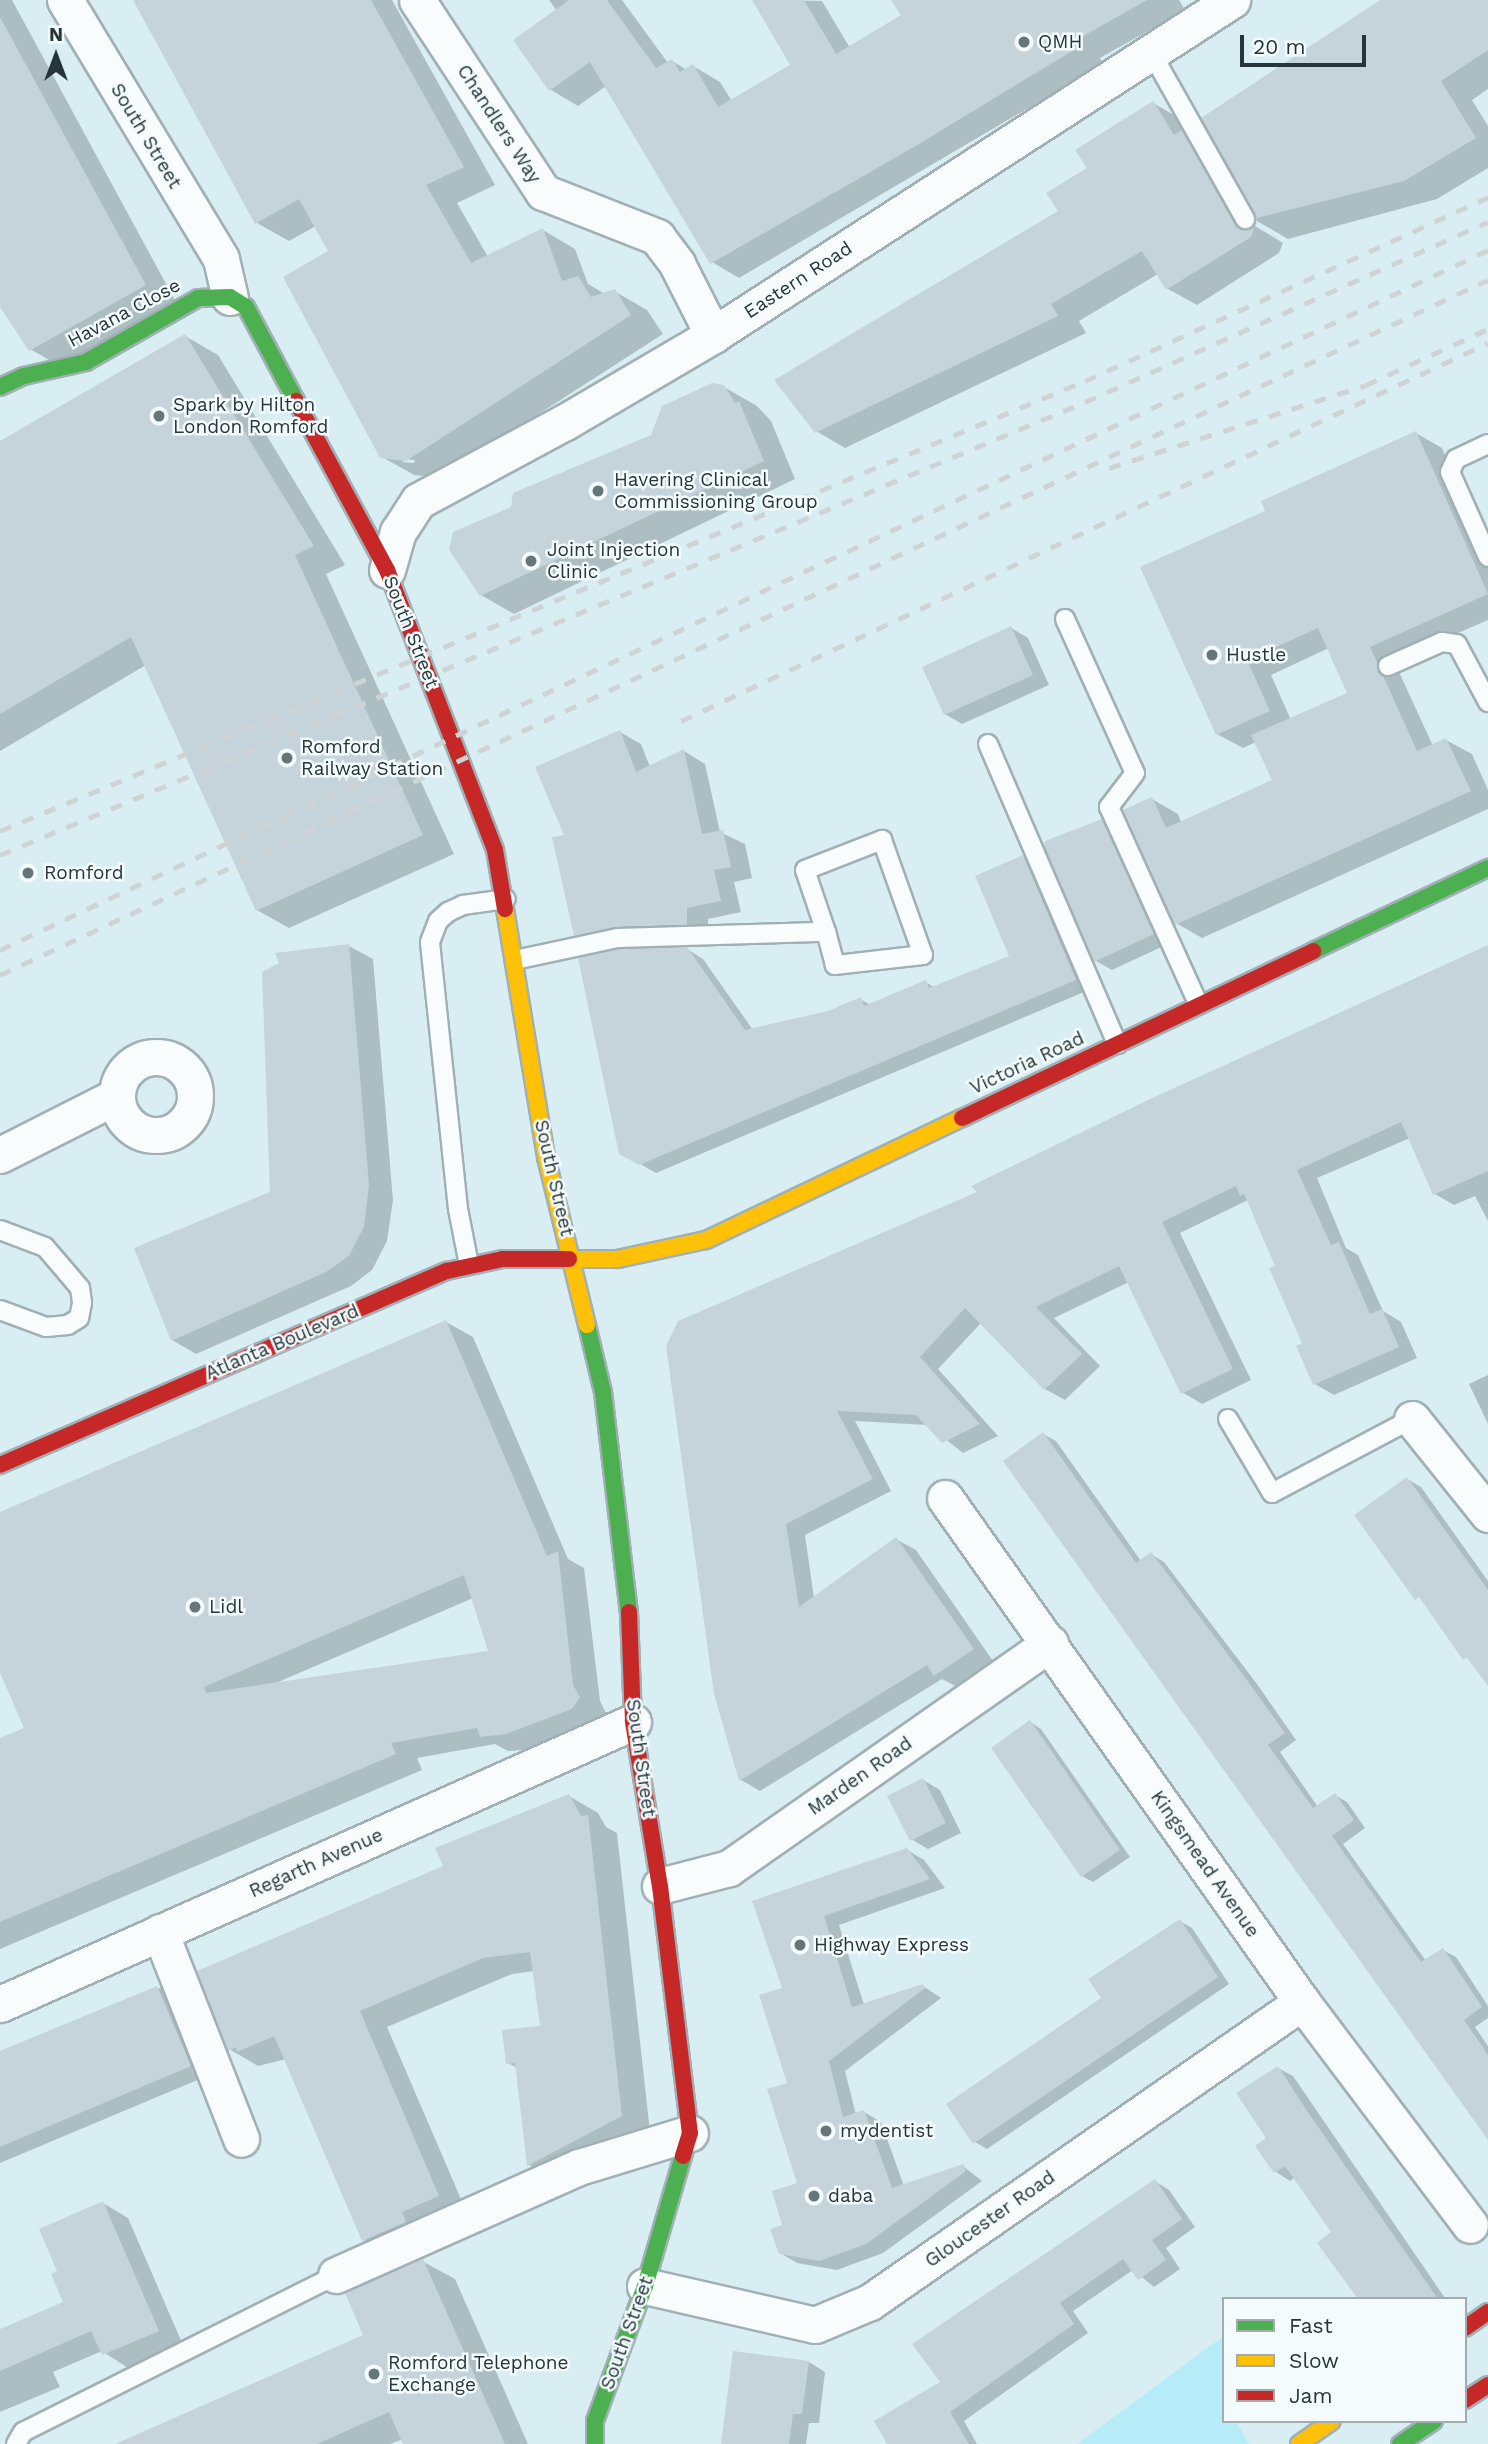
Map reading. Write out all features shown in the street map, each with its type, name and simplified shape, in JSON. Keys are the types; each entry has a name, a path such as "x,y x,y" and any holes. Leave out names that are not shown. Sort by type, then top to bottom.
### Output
{"street":[{"name":"South Street","path":"65,0 221,259 230,297 246,307 387,570 470,777 506,899 546,1157 574,1259 603,1392 630,1617 633,1722 660,1886 690,2133 645,2286 595,2421 595,2444"},
{"name":"Chandlers Way","path":"417,0 543,192 657,237 677,264 713,335"},
{"name":"Eastern Road","path":"387,570 398,532 418,501 565,422 713,335 1232,0"},
{"name":"Havana Close","path":"0,387 24,376 86,362 198,298 230,297"},
{"name":"Victoria Road","path":"574,1259 618,1259 706,1240 1488,868"},
{"path":"0,1155 117,1096"},
{"name":"Atlanta Boulevard","path":"0,1465 469,1265 503,1259 574,1259"},
{"path":"1412,1419 1488,1514"},
{"name":"Kingsmead Avenue","path":"945,1498 1302,2002 1470,2225"},
{"name":"Marden Road","path":"660,1886 729,1868 1050,1643"},
{"name":"Regarth Avenue","path":"0,2004 633,1722"},
{"path":"160,1932 241,2139"},
{"name":"Gloucester Road","path":"645,2286 815,2325 870,2302 1302,2002"},
{"path":"336,2275 579,2166 690,2133"},
{"path":"1467,2327 1488,2312"},
{"path":"1467,2399 1488,2385"},
{"path":"1299,2444 1329,2423"},
{"path":"1401,2444 1431,2423"}],"lane":[{"path":"1151,52 1245,219"},
{"path":"1488,444 1456,458 1450,472 1488,557"},
{"path":"1065,619 1135,772 1109,807 1199,1005"},
{"path":"1388,666 1442,642 1457,644 1488,702"},
{"path":"988,744 1117,1044"},
{"path":"882,840 923,955 835,965 826,932 805,870 882,840"},
{"path":"469,1265 458,1209 430,942 438,921 448,912 463,905 506,899"},
{"path":"515,960 618,937 826,932"},
{"path":"0,1230 45,1247 80,1288 82,1303 79,1318 68,1325 46,1327 0,1310"},
{"path":"1228,1419 1272,1493 1412,1419"},
{"path":"16,2444 23,2432 336,2275"}],"shaded area":[{"path":"1222,2337 1222,2423 1237,2423 1249,2444 1077,2444"}],"building":[{"path":"133,0 371,0 464,167 426,185 471,263 543,228 562,281 578,276 591,297 615,289 631,315 406,461 380,458 283,277 328,251 299,199 255,224"},
{"path":"569,0 607,0 656,68 672,59 680,72 693,64 718,107 790,65 752,0 804,0 836,54 901,15 891,0 1147,0 1073,42 1077,48 919,144 710,264 590,62 549,91 513,40"},
{"path":"1380,0 1488,0 1488,50 1441,81 1476,138 1404,181 1257,218 1256,223 1255,213 1201,118"},
{"path":"0,17 146,285 29,351 0,307"},
{"path":"1153,101 1174,135 1182,130 1236,225 1246,230 1255,225 1251,237 1166,290 1142,251 1051,304 1058,316 815,433 774,380 1058,211 1046,193 1087,168 1075,150"},
{"path":"185,334 314,546 295,555 423,835 256,911 131,637 0,714 0,441"},
{"path":"712,383 724,385 735,403 739,401 764,461 480,596 449,550 453,532 511,507 513,493 651,435 662,406"},
{"path":"1416,431 1488,594 1370,647 1417,751 1446,738 1471,791 1175,925 1123,810 1152,797 1166,828 1272,780 1251,735 1347,693 1318,628 1247,660 1270,711 1216,735 1140,567 1265,511 1261,501"},
{"path":"1011,626 1033,675 944,715 922,667"},
{"path":"620,730 636,772 684,749 702,834 723,830 731,867 714,870 721,901 687,908 687,925 617,927 574,936 552,837 564,835 535,767"},
{"path":"1102,819 1154,934 1094,962 1044,846 1045,841"},
{"path":"1023,855 1076,980 639,1165 619,1154 578,958 619,949 687,947 745,1030 828,1011 861,997 864,1006 926,980 929,988 1009,956 975,876"},
{"path":"349,944 369,1185 364,1227 349,1256 326,1272 171,1341 134,1248 270,1192 262,972 279,963 275,953"},
{"path":"1488,945 1488,1171 1433,1195 1401,1122 1297,1170 1331,1245 1339,1242 1370,1314 1382,1309 1399,1347 1313,1385 1296,1346 1302,1343 1269,1268 1275,1266 1244,1194 1240,1196 1236,1186 1162,1222 1233,1369 1181,1394 1119,1266 1036,1307 1082,1354 1044,1390 965,1308 920,1357 980,1424 942,1443 916,1415 837,1411 873,1479 786,1524 799,1607 896,1537 974,1649 934,1676 927,1665 739,1781 714,1694 666,1346 678,1321 977,1192 971,1186 1148,1100"},
{"name":"Lidl","path":"446,1320 547,1556 558,1551 573,1685 580,1697 572,1709 506,1734 480,1737 477,1728 391,1743 396,1754 0,1922 0,1738 24,1728 0,1673 0,1512","holes":["464,1575 488,1651 206,1693 204,1687"]},
{"path":"1043,1432 1136,1563 1151,1552 1285,1733 1268,1745 1313,1808 1335,1793 1354,1820 1332,1836 1421,1962 1443,1948 1482,2007 1464,2020 1488,2055 1488,2140 1003,1461"},
{"path":"1407,1477 1488,1590 1488,1686 1467,1658 1463,1660 1419,1597 1415,1600 1354,1515"},
{"path":"1030,1720 1120,1850 1081,1877 991,1748"},
{"path":"923,1778 946,1823 910,1841 887,1796"},
{"path":"569,1794 581,1816 588,1815 622,2116 527,2166 515,2063 506,2064 502,2030 540,2026 530,1952 483,1958 360,2011 439,2196 402,2212 406,2222 362,2241 274,2036 237,2052 236,2047 228,2051 197,1971 443,1866 435,1848"},
{"path":"907,1848 930,1879 824,1916 852,2007 923,1984 925,1988 829,2061 843,2117 864,2110 892,2188 963,2164 966,2171 866,2244 819,2261 779,2254 770,2229 782,2225 772,2191 797,2183 767,2089 787,2083 759,1995 782,1988 752,1901"},
{"path":"1180,1919 1218,1977 973,2144 946,2104 1101,1998 1088,1979"},
{"path":"157,1986 191,2066 0,2147 0,2051"},
{"path":"1278,2066 1437,2297 1357,2297 1317,2243 1331,2232 1285,2166 1274,2173 1255,2146 1266,2138 1236,2093"},
{"path":"1155,2179 1182,2219 1152,2240 1166,2260 1138,2280 1123,2259 1060,2303 1074,2324 950,2412 969,2444 887,2444 874,2421 940,2382 912,2344"},
{"path":"103,2201 159,2331 102,2355 91,2331 0,2371 0,2329 63,2302 51,2274 57,2271 39,2229"},
{"name":"Romford Telephone Exchange","path":"423,2259 505,2444 403,2444 389,2412 317,2444 115,2444 363,2335 345,2293"},
{"path":"733,2351 809,2361 802,2414 793,2414 789,2444 721,2444"}],"railway":[{"path":"0,831 1085,381 1488,197"},
{"path":"0,855 1085,402 1488,222"},
{"path":"0,950 1488,250"},
{"path":"0,975 1488,280"},
{"path":"1109,468 1366,385 1488,329"},
{"path":"681,721 1488,343"}],"traffic: fast":[{"path":"0,387 24,376 86,362 198,298 230,297 246,307 296,401"},
{"path":"1313,951 1488,868"},
{"path":"587,1325 603,1392 629,1612"},
{"path":"595,2444 595,2421 645,2286 683,2156"},
{"path":"1400,2444 1431,2423"}],"traffic: slow":[{"path":"505,909 546,1157 587,1325"},
{"path":"569,1259 618,1259 706,1240 962,1118"},
{"path":"1299,2444 1329,2423"}],"traffic: jam":[{"path":"296,401 387,570 495,850 505,909"},
{"path":"962,1118 1313,951"},
{"path":"0,1465 447,1271 503,1259 569,1259"},
{"path":"629,1612 633,1722 660,1886 690,2133 683,2156"},
{"path":"1467,2327 1488,2312"},
{"path":"1467,2399 1488,2385"}],"place":[{"name":"QMH","path":"1024,42"},
{"name":"Spark by Hilton London Romford","path":"159,416"},
{"name":"Havering Clinical Commissioning Group","path":"598,491"},
{"name":"Joint Injection Clinic","path":"531,561"},
{"name":"Hustle","path":"1212,655"},
{"name":"Romford Railway Station","path":"287,758"},
{"name":"Romford","path":"28,873"},
{"name":"Lidl","path":"195,1607"},
{"name":"Highway Express","path":"800,1945"},
{"name":"mydentist","path":"826,2131"},
{"name":"daba","path":"814,2196"},
{"name":"Romford Telephone Exchange","path":"374,2374"}]}
